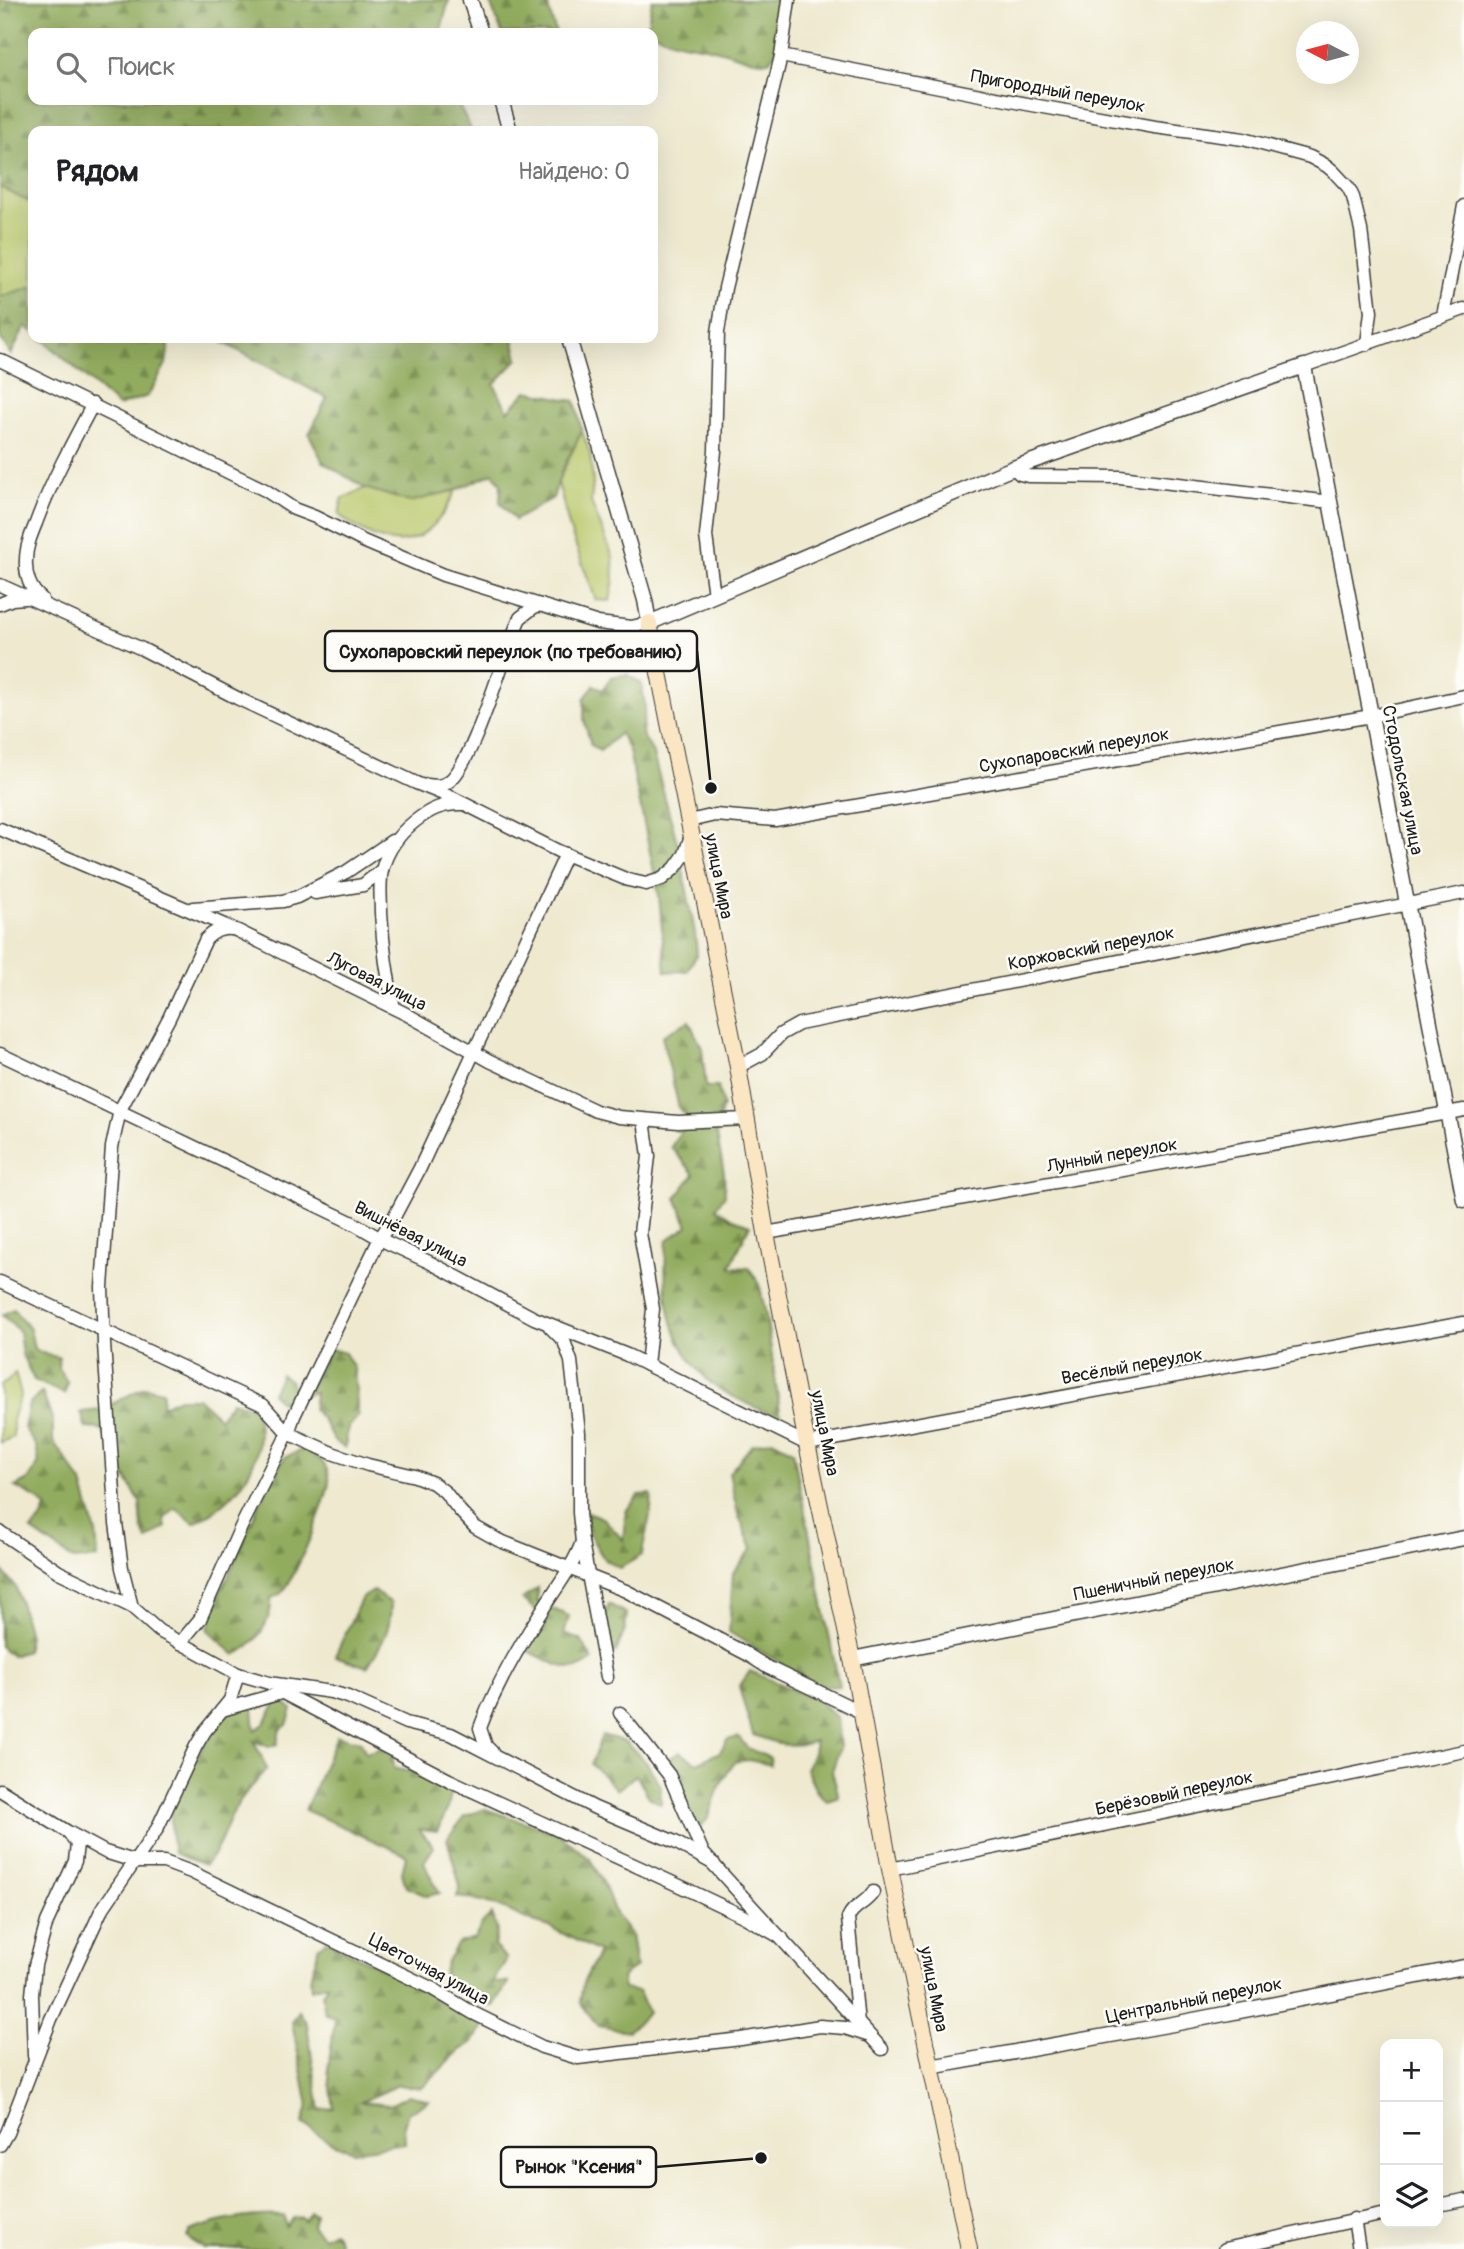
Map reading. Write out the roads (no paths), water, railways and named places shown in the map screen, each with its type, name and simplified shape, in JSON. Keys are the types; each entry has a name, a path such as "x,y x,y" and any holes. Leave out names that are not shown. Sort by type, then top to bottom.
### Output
{"main road":[{"name":"улица Мира","path":"649,623 738,1067 766,1233 852,1659 890,1869 969,2249"}],"street":[{"path":"470,0 479,28"},
{"path":"714,596 706,536 715,451 720,318 781,55 789,0"},
{"name":"Пригородный переулок","path":"781,55 1027,104 1155,127 1243,139 1310,157 1327,166 1350,191 1359,221 1371,312 1367,344"},
{"path":"502,105 509,126"},
{"path":"1443,316 1464,206"},
{"path":"0,360 265,490 295,509 443,575 598,623 631,627 649,623 714,596 1013,468 1464,309"},
{"path":"570,343 645,600 649,623"},
{"name":"Стодольская улица","path":"1304,366 1464,1200"},
{"path":"54,608 33,593 25,562 28,545 61,462 93,404"},
{"path":"1013,468 1028,476 1120,477 1330,502"},
{"path":"0,585 142,649 237,698 617,876 646,884 662,879 675,869 685,854 690,827"},
{"path":"0,604 12,599 29,598"},
{"path":"416,783 437,786 455,776 474,739 520,618 541,605"},
{"name":"Сухопаровский переулок","path":"690,827 715,816 775,820 1371,716 1464,696"},
{"path":"298,897 346,872 435,807 452,803 467,805"},
{"name":"Луговая улица","path":"0,829 238,931 394,1008 475,1053 596,1111 619,1117 678,1122 747,1119"},
{"path":"394,1008 383,943 380,886 389,850 401,834"},
{"path":"180,1643 200,1619 241,1527 380,1238 420,1168 566,854"},
{"path":"189,908 283,901 363,885 382,870"},
{"name":"Коржовский переулок","path":"738,1067 762,1054 781,1034 799,1024 1464,893"},
{"path":"132,1607 122,1568 116,1523 102,1287 112,1147 120,1110 169,1018 205,939 214,932 225,929 238,931"},
{"name":"Вишнёвая улица","path":"0,1054 310,1202 534,1318 647,1365 807,1444"},
{"name":"Лунный переулок","path":"766,1233 1464,1110"},
{"path":"645,1120 649,1156 640,1233 653,1309 647,1365"},
{"path":"0,1282 263,1405 288,1433 356,1461 433,1482 475,1527 517,1548 626,1591 767,1667 862,1712"},
{"path":"534,1318 554,1330 564,1341 571,1361 579,1433 579,1513 582,1542 607,1678"},
{"name":"Весёлый переулок","path":"807,1444 1464,1323"},
{"path":"0,1532 59,1572 132,1607 159,1632 238,1674 298,1689 331,1692 406,1723 451,1734 595,1808 674,1842 713,1864"},
{"name":"Пшеничный переулок","path":"852,1659 1464,1538"},
{"path":"495,1755 486,1746 480,1728 486,1712 514,1656 575,1560 582,1542"},
{"path":"0,2146 8,2133 51,2019 101,1911 157,1829 196,1746 230,1700 238,1674"},
{"path":"222,1710 298,1689"},
{"path":"281,1692 449,1780 682,1887 782,1938"},
{"path":"620,1713 669,1775 703,1853 882,2049"},
{"name":"Берёзовый переулок","path":"890,1869 1464,1751"},
{"name":"Цветочная улица","path":"0,1790 105,1852 135,1861 164,1862 203,1877 433,1989 473,2013 542,2047 578,2058 741,2039 820,2026 845,2028 867,2035"},
{"path":"34,2067 32,1995 35,1965 47,1922 75,1861 77,1844 68,1832"},
{"path":"858,2025 848,1918 851,1911 868,1901 873,1892"},
{"name":"Центральный переулок","path":"930,2067 1173,2024 1464,1967"},
{"path":"1443,2204 1464,2200"},
{"path":"1225,2249 1380,2215"},
{"path":"1354,2219 1359,2249"}],"place":[{"name":"Сухопаровский переулок (по требованию)","path":"711,788"},
{"name":"Рынок \"Ксения\"","path":"761,2158"}]}
